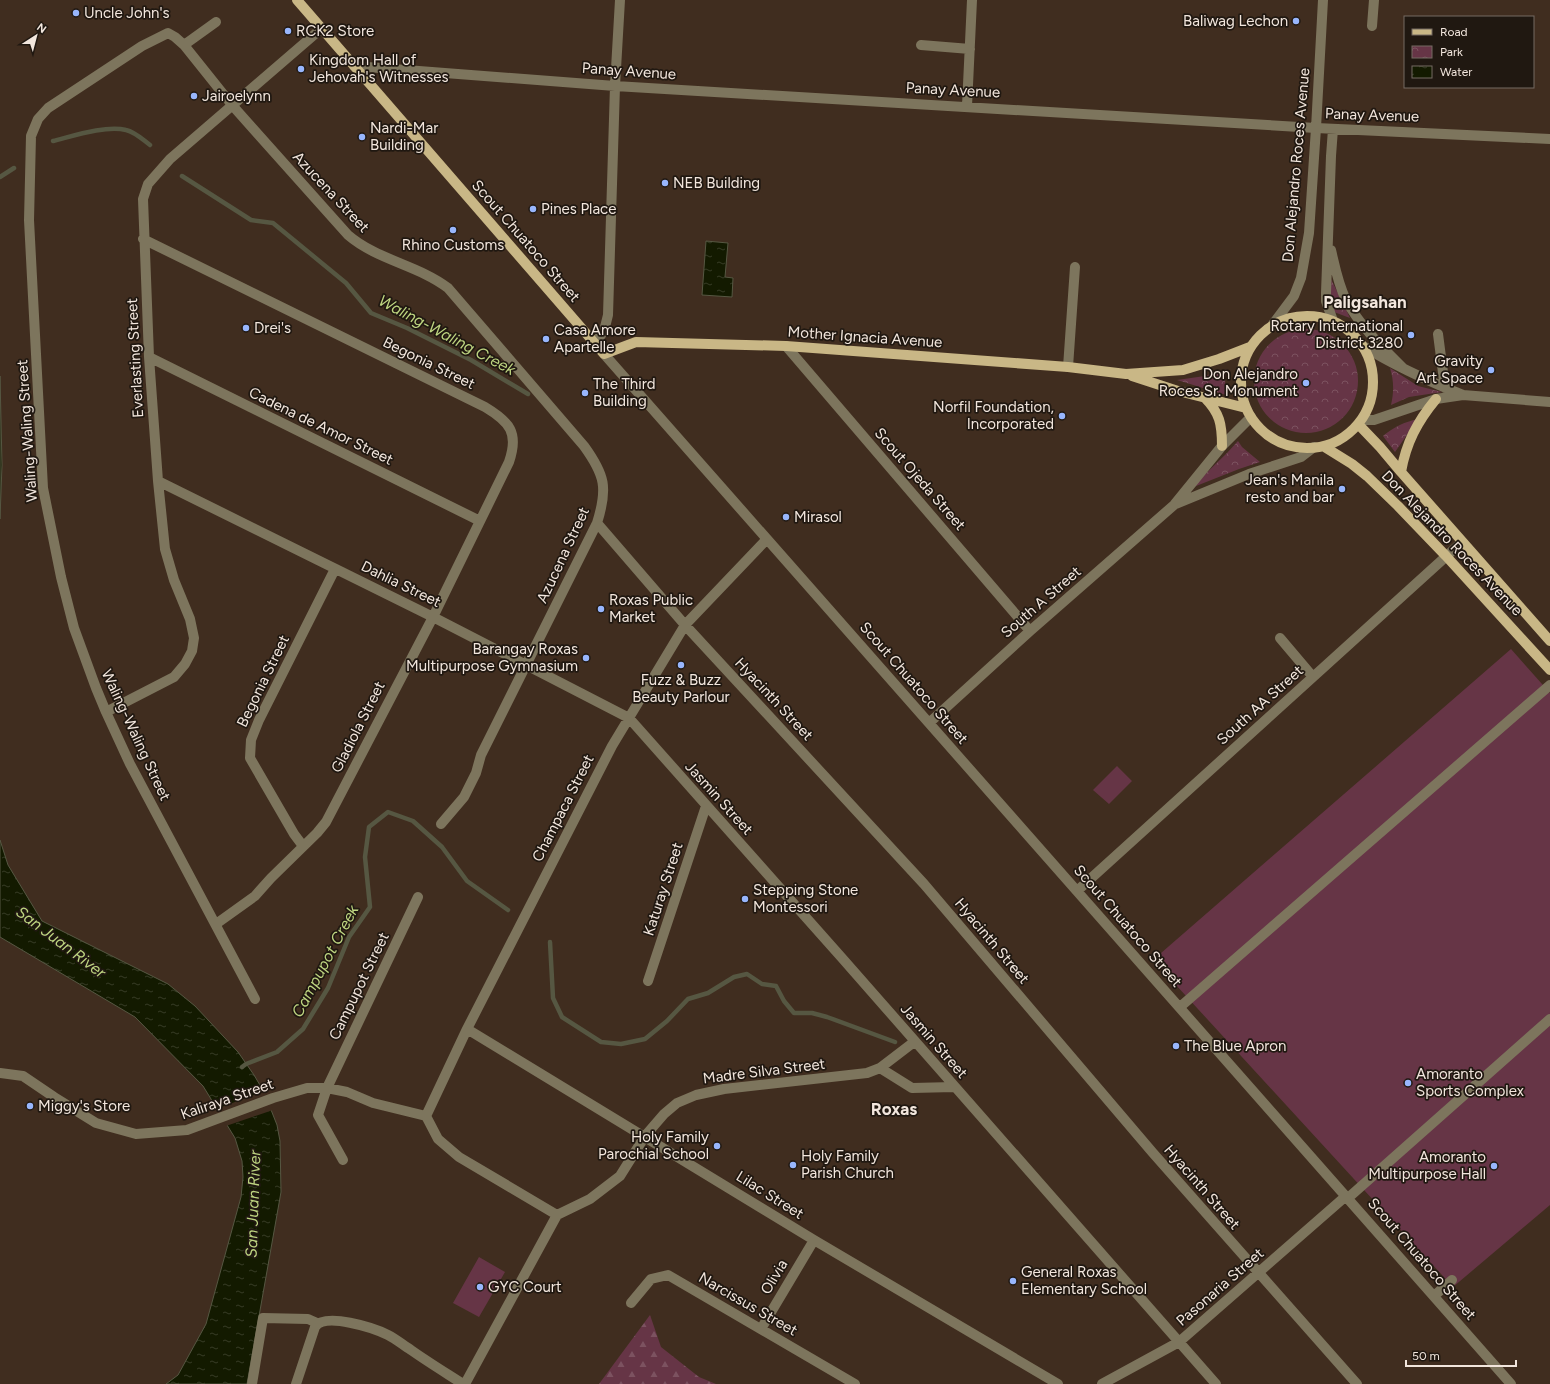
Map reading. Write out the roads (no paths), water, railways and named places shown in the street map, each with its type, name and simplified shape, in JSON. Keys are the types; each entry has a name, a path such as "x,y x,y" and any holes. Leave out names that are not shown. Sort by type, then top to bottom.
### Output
{"main road":[{"name":"Scout Chuatoco Street","path":"297,0 604,354"},
{"path":"1302,315 1323,317 1333,321 1345,327 1363,346 1371,364 1373,384 1370,403 1360,422 1341,439 1319,447 1293,446 1283,443 1265,433 1249,413 1242,396 1241,371 1244,359 1250,347 1261,334 1273,324 1282,320 1302,315"},
{"name":"Mother Ignacia Avenue","path":"604,354 636,342 786,346 1068,367 1126,374 1183,370 1220,359 1250,347"},
{"name":"Mother Ignacia Avenue","path":"1126,374 1178,391 1204,397 1249,413"},
{"path":"1204,397 1217,413 1221,423 1222,446"},
{"path":"1401,472 1404,456 1411,436 1425,412 1436,399"},
{"name":"Don Alejandro Roces Avenue","path":"1360,422 1401,472 1550,641"},
{"name":"Don Alejandro Roces Avenue","path":"1319,447 1352,464 1367,476 1446,556 1550,670"}],"street":[{"path":"594,343 604,331 608,315 615,86 620,0"},
{"path":"968,106 972,0"},
{"name":"Don Alejandro Roces Avenue","path":"1273,324 1294,296 1301,278 1309,233 1323,0"},
{"path":"1372,26 1374,0"},
{"path":"184,45 216,22"},
{"name":"Everlasting Street","path":"106,712 174,677 185,664 192,651 194,638 190,619 174,580 165,549 158,481 149,357 143,239 143,199 148,184 170,159 322,28"},
{"name":"Waling-Waling Street","path":"232,105 184,45 175,37 168,33 142,46 48,108 38,119 31,136 29,220 43,488 61,577 74,628 96,688 130,764 255,999"},
{"path":"921,45 970,49"},
{"name":"Panay Avenue","path":"354,66 615,86 1316,128 1550,139"},
{"name":"Azucena Street","path":"232,105 348,235 359,244 436,278 448,288 584,446 601,474 604,486 602,507 597,523 481,755 476,773 464,797 441,824"},
{"path":"1333,321 1326,301 1334,129"},
{"path":"1328,236 1337,277 1346,299 1357,319 1403,368"},
{"name":"Begonia Street","path":"143,239 485,407 498,414 508,423 514,439 512,453 432,617"},
{"path":"1068,367 1074,267"},
{"path":"1438,334 1445,388"},
{"name":"Scout Ojeda Street","path":"786,346 1030,631"},
{"path":"1363,346 1387,361 1463,395"},
{"name":"Scout Chuatoco Street","path":"604,354 1512,1384"},
{"name":"Cadena de Amor Street","path":"149,357 480,521"},
{"path":"1360,422 1374,420 1436,399 1463,395 1550,402"},
{"name":"South A Street","path":"929,723 1030,631 1174,505 1249,413"},
{"name":"South A Street","path":"1174,505 1249,474 1301,457 1319,447"},
{"name":"Dahlia Street","path":"158,481 432,617 628,718"},
{"name":"Hyacinth Street","path":"597,523 686,625 924,884 1153,1153 1356,1384"},
{"name":"Champaca Street","path":"426,1116 467,1029 608,753 628,718 686,625 767,539"},
{"name":"South AA Street","path":"1077,891 1462,542"},
{"name":"Begonia Street","path":"303,846 290,827 250,758 251,740 258,720 335,569"},
{"name":"Gladiola Street","path":"216,924 255,896 326,822 432,617"},
{"path":"1280,638 1313,677"},
{"path":"1180,1007 1550,684"},
{"name":"Jasmin Street","path":"628,718 847,964 1216,1384"},
{"name":"Katuray Street","path":"648,982 706,806"},
{"name":"Campupot Street","path":"343,1160 318,1115 327,1088 418,897"},
{"name":"Pasonaria Street","path":"1102,1384 1179,1342 1347,1197 1550,1018"},
{"name":"Lilac Street","path":"467,1029 814,1240 1058,1384"},
{"name":"Madre Silva Street","path":"557,1215 590,1199 620,1176 645,1136 664,1114 677,1103 696,1095 724,1089 867,1073 880,1068 914,1042"},
{"path":"880,1068 912,1088 954,1087"},
{"name":"Kaliraya Street","path":"0,1073 24,1076 54,1098 96,1123 136,1134 187,1130 273,1098 307,1088 327,1088 347,1092 373,1103 426,1116"},
{"path":"252,1384 263,1318 308,1319 317,1323 323,1321 341,1321 368,1328 388,1335 464,1384 557,1215 459,1157 438,1139 426,1116"},
{"name":"Olivia","path":"760,1329 814,1240"},
{"name":"Narcissus Street","path":"631,1303 651,1279 668,1275 855,1384"},
{"path":"1434,1296 1452,1280"},
{"path":"296,1384 317,1323"}],"water":[{"path":"706,241 728,243 725,277 733,278 732,297 702,295"},
{"path":"0,376 2,465 0,519"},
{"name":"San Juan River","path":"0,840 8,865 42,921 168,984 195,1006 238,1052 264,1092 277,1125 280,1141 281,1192 247,1384 166,1384 178,1375 206,1324 241,1197 243,1177 242,1161 235,1138 203,1086 135,1017 0,937"}],"waterway":[{"name":"Waling-Waling Creek","path":"53,141 99,130 118,129 132,132 150,145"},
{"name":"Waling-Waling Creek","path":"0,177 14,168"},
{"name":"Waling-Waling Creek","path":"182,176 251,220 273,223 346,283 371,313 407,328 471,360 528,394"},
{"name":"Campupot Creek","path":"242,1067 277,1052 303,1029 328,988 349,937 370,907 365,857 369,827 388,812 413,821 442,847 467,881 508,910"},
{"name":"Campupot Creek","path":"550,942 553,998 562,1017 601,1042 621,1044 645,1039 667,1021 688,999 708,993 734,977 747,974 762,984 776,986 784,1001 794,1013 812,1013 827,1017 895,1042"}],"place":[{"name":"Uncle John's","path":"76,13"},
{"name":"Baliwag Lechon","path":"1296,21"},
{"name":"RCK2 Store","path":"288,31"},
{"name":"Kingdom Hall of Jehovah's Witnesses","path":"301,69"},
{"name":"Jairoelynn","path":"194,96"},
{"name":"Nardi-Mar Building","path":"362,137"},
{"name":"NEB Building","path":"665,183"},
{"name":"Pines Place","path":"533,209"},
{"name":"Rhino Customs","path":"453,230"},
{"name":"Drei's","path":"246,328"},
{"name":"Rotary International District 3280","path":"1411,335"},
{"name":"Casa Amore Apartelle","path":"546,339"},
{"name":"Gravity Art Space","path":"1491,370"},
{"name":"Don Alejandro Roces Sr. Monument","path":"1306,383"},
{"name":"The Third Building","path":"585,393"},
{"name":"Norfil Foundation, Incorporated","path":"1062,416"},
{"name":"Jean's Manila resto and bar","path":"1342,489"},
{"name":"Mirasol","path":"786,517"},
{"name":"Roxas Public Market","path":"601,609"},
{"name":"Barangay Roxas Multipurpose Gymnasium","path":"586,658"},
{"name":"Fuzz & Buzz Beauty Parlour","path":"681,665"},
{"name":"Stepping Stone Montessori","path":"745,899"},
{"name":"The Blue Apron","path":"1176,1046"},
{"name":"Amoranto Sports Complex","path":"1408,1083"},
{"name":"Miggy's Store","path":"30,1106"},
{"name":"Holy Family Parochial School","path":"717,1146"},
{"name":"Holy Family Parish Church","path":"793,1165"},
{"name":"Amoranto Multipurpose Hall","path":"1494,1166"},
{"name":"General Roxas Elementary School","path":"1013,1281"},
{"name":"GYC Court","path":"480,1287"}],"district":[{"name":"Paligsahan","path":"1365,302"},
{"name":"Roxas","path":"894,1109"}]}
